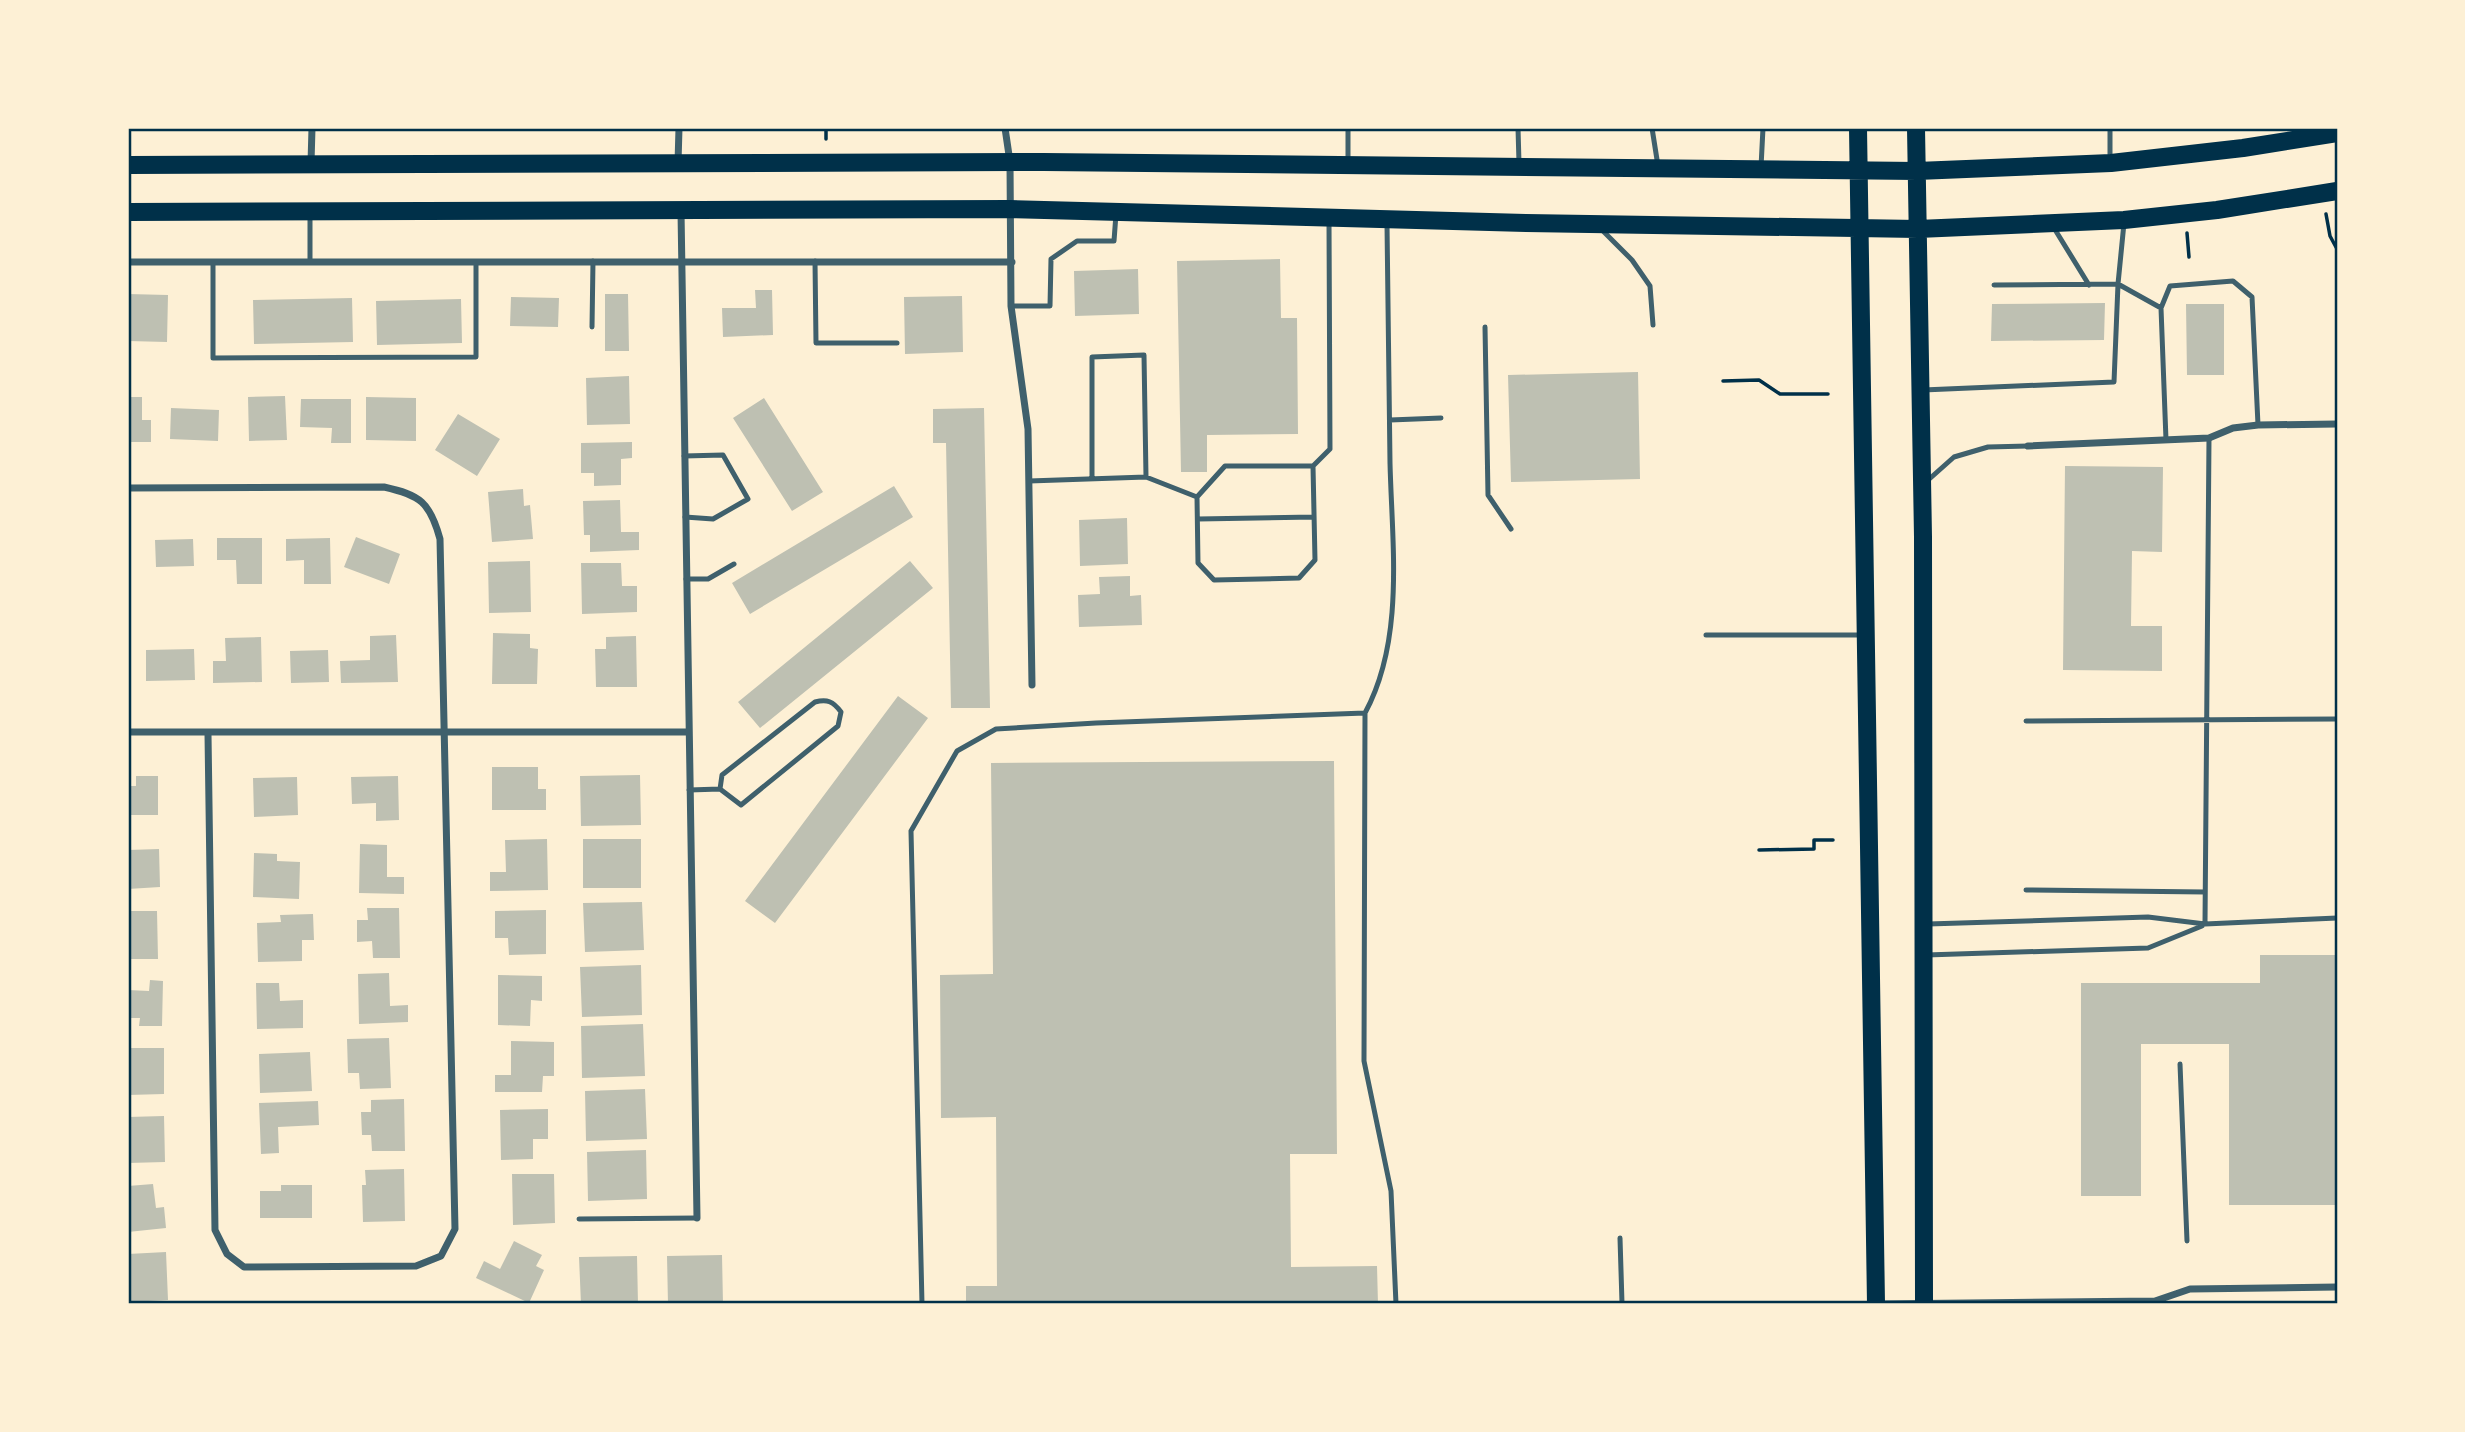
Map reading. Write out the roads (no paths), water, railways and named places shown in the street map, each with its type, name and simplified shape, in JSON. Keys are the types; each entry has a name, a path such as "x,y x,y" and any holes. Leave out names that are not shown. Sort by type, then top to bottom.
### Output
{"main road":[{"path":"1858,128 1875,1304"},
{"path":"1916,128 1922,485 1924,1304"},
{"path":"128,164 1349,163 1917,171 2110,163 2206,153 2307,133 2337,133"},
{"path":"128,212 1010,209 1861,230 2124,220 2230,208 2337,191"}],"street":[{"path":"311,164 312,128"},
{"path":"678,164 679,128"},
{"path":"1005,128 1010,162 1011,306 1028,429 1032,685"},
{"path":"681,211 697,1218"},
{"path":"128,262 1012,262"},
{"path":"2028,446 2209,438 2233,428 2259,425 2337,424"},
{"path":"128,488 384,487 404,491 419,498 430,511 440,539 455,1229 441,1256 416,1266 244,1267 227,1254 215,1230 208,734"},
{"path":"128,732 689,732"},
{"path":"1875,1304 2155,1301 2190,1289 2337,1287"},
{"path":"2155,1301 2164,1304"}],"lane":[{"path":"1348,128 1349,163"},
{"path":"1518,128 1519,166"},
{"path":"1652,128 1658,169"},
{"path":"1761,170 1763,128"},
{"path":"2110,128 2110,163"},
{"path":"310,211 310,261"},
{"path":"1011,306 1050,306 1051,259 1077,241 1114,241 1116,212"},
{"path":"1313,467 1226,467 1198,497 1198,564 1214,580 1299,578 1315,560 1313,467 1330,449 1329,218"},
{"path":"1387,219 1392,584 1389,645 1371,701 1364,713 1364,1061 1391,1191 1396,1304"},
{"path":"1920,390 2114,382 2124,220"},
{"path":"1596,224 1632,260 1650,286 1653,325"},
{"path":"2052,224 2089,285"},
{"path":"592,327 593,261"},
{"path":"815,261 816,343 897,343"},
{"path":"213,263 213,358 226,358 476,357 476,262"},
{"path":"2166,440 2161,308 2170,286 2233,281 2252,297 2259,425"},
{"path":"1994,285 2118,285 2161,308"},
{"path":"1485,327 1488,495 1511,528"},
{"path":"1092,479 1092,357 1144,355 1146,477"},
{"path":"1390,420 1441,418"},
{"path":"2205,924 2209,438"},
{"path":"1922,485 1954,457 1988,447 2028,446"},
{"path":"684,456 723,455 747,499 713,519 685,517"},
{"path":"1029,481 1146,477 1198,497"},
{"path":"1198,520 1314,517"},
{"path":"686,579 708,579 734,564"},
{"path":"1706,635 1866,635"},
{"path":"689,790 720,789 741,805 838,726 841,712 834,703 824,699 815,702 722,775 720,789"},
{"path":"922,1304 911,831 957,751 996,729 1364,713"},
{"path":"2026,721 2337,719"},
{"path":"2026,890 2205,892"},
{"path":"1923,924 2148,917 2205,924 2337,918"},
{"path":"1923,955 2148,948 2205,924"},
{"path":"2180,1064 2187,1241"},
{"path":"579,1219 697,1218"},
{"path":"1620,1238 1622,1303"},
{"path":"1750,1304 1875,1304"}]}
